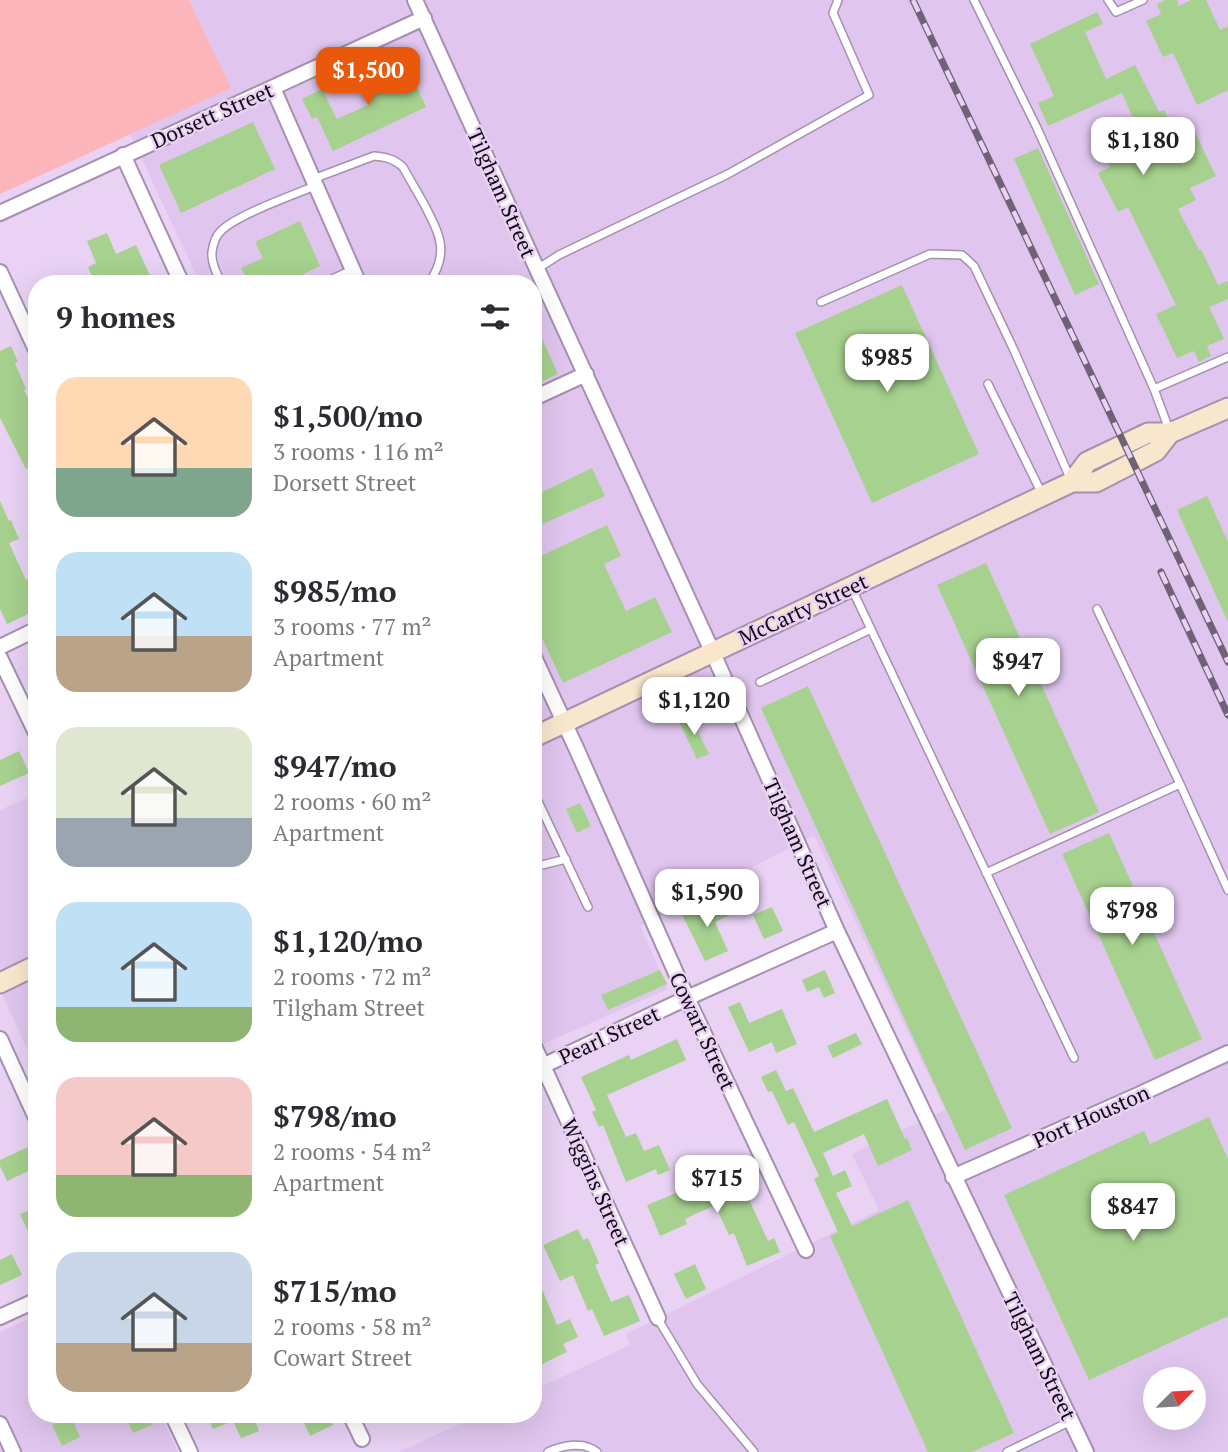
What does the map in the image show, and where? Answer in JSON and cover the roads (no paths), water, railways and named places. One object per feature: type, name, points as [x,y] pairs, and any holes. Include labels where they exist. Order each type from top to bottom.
[{"type":"main road","name":"McCarty Street","points":[[542,733],[1072,482],[1097,482],[1156,451],[1170,433],[1228,408]]},
{"type":"main road","points":[[0,983],[28,969]]},
{"type":"street","name":"Tilgham Street","points":[[415,0],[540,275]]},
{"type":"street","name":"Dorsett Street","points":[[0,213],[424,18]]},
{"type":"street","points":[[272,88],[355,275]]},
{"type":"street","points":[[123,155],[178,275]]},
{"type":"street","points":[[0,272],[28,333]]},
{"type":"street","name":"Tilgham Street","points":[[542,280],[837,931],[1086,1452]]},
{"type":"street","points":[[542,394],[586,374]]},
{"type":"street","points":[[0,646],[28,633]]},
{"type":"street","points":[[0,657],[28,716]]},
{"type":"street","name":"Cowart Street","points":[[542,675],[687,998],[806,1250]]},
{"type":"street","name":"Pearl Street","points":[[542,1066],[837,931]]},
{"type":"street","points":[[0,1039],[28,1100]]},
{"type":"street","name":"Port Houston","points":[[953,1177],[1228,1053]]},
{"type":"street","name":"Wiggins Street","points":[[542,1076],[658,1318]]},
{"type":"street","points":[[0,1317],[28,1304]]},
{"type":"street","points":[[176,1423],[190,1452]]},
{"type":"street","points":[[354,1423],[362,1439]]},
{"type":"street","points":[[0,1424],[13,1452]]},
{"type":"lane","points":[[537,269],[559,255],[727,174],[869,95],[833,13],[838,0]]},
{"type":"lane","points":[[974,0],[1037,128],[1154,389],[1170,433]]},
{"type":"lane","points":[[1108,0],[1116,12],[1143,0]]},
{"type":"lane","points":[[218,275],[211,255],[220,232],[232,223],[314,182],[374,156],[394,160],[403,167],[439,233],[441,249],[433,275]]},
{"type":"lane","points":[[821,303],[930,254],[962,254],[974,266],[1072,482]]},
{"type":"lane","points":[[340,275],[353,269]]},
{"type":"lane","points":[[1154,389],[1228,357]]},
{"type":"lane","points":[[988,384],[1043,496]]},
{"type":"lane","points":[[851,587],[1074,1058]]},
{"type":"lane","points":[[1097,609],[1181,784],[1228,890]]},
{"type":"lane","points":[[760,682],[871,629]]},
{"type":"lane","points":[[986,873],[1181,784]]},
{"type":"lane","points":[[542,810],[588,907]]},
{"type":"lane","points":[[542,865],[566,859]]},
{"type":"lane","points":[[658,1318],[697,1384],[754,1452]]},
{"type":"lane","points":[[1007,1452],[1072,1421]]},
{"type":"lane","points":[[548,1452],[576,1444],[593,1448],[597,1452]]},
{"type":"railway","points":[[913,0],[1228,662]]},
{"type":"railway","points":[[1161,572],[1228,715]]}]
